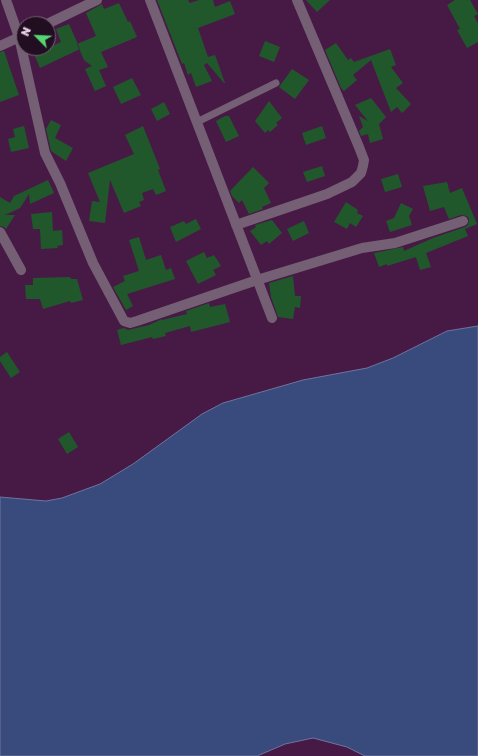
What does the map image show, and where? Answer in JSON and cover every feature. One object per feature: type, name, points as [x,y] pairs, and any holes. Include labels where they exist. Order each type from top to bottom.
[{"type":"street","points":[[6,0],[16,22]]},
{"type":"street","points":[[56,19],[97,0]]},
{"type":"street","points":[[150,0],[272,318]]},
{"type":"street","points":[[236,226],[327,194],[352,182],[361,173],[363,166],[364,160],[359,147],[297,0]]},
{"type":"street","points":[[0,46],[16,39]]},
{"type":"street","points":[[26,56],[45,153],[60,183],[93,263],[124,320],[130,323],[257,280],[362,248],[394,244],[463,222]]},
{"type":"street","points":[[0,232],[21,270]]},
{"type":"lane","points":[[197,122],[276,83]]},
{"type":"water","points":[[478,326],[478,756],[365,756],[347,747],[313,738],[285,744],[257,756],[0,756],[0,497],[46,501],[62,498],[100,484],[133,464],[202,414],[223,403],[303,380],[367,368],[393,358],[447,331]]},
{"type":"building","points":[[157,0],[188,0],[190,3],[199,0],[213,0],[215,7],[230,1],[235,14],[198,28],[208,57],[215,55],[225,83],[207,63],[204,65],[212,81],[196,87],[191,73],[188,75],[184,63],[182,64]]},
{"type":"building","points":[[306,0],[330,0],[317,12]]},
{"type":"building","points":[[455,0],[470,0],[478,14],[474,16],[478,23],[478,42],[467,48],[457,30],[460,29],[447,5]]},
{"type":"building","points":[[119,3],[128,22],[130,21],[137,37],[101,52],[108,67],[99,70],[106,86],[95,91],[85,69],[92,66],[84,60],[77,44],[96,36],[86,13],[102,4],[104,9]]},
{"type":"building","points":[[69,24],[80,49],[40,68],[35,56],[56,56],[56,44],[61,42],[56,29]]},
{"type":"building","points":[[265,41],[280,47],[274,62],[259,56]]},
{"type":"building","points":[[336,43],[348,60],[351,58],[354,62],[390,49],[396,65],[391,67],[403,83],[396,88],[411,104],[402,113],[397,107],[391,112],[371,60],[353,75],[357,80],[344,91],[341,88],[325,50]]},
{"type":"building","points":[[4,51],[19,95],[0,102],[0,52]]},
{"type":"building","points":[[292,69],[309,80],[295,99],[279,87]]},
{"type":"building","points":[[132,78],[141,95],[121,104],[113,87]]},
{"type":"building","points":[[371,98],[386,117],[379,124],[383,139],[370,143],[368,134],[361,136],[359,131],[363,127],[359,116],[368,121],[355,105]]},
{"type":"building","points":[[269,101],[282,118],[276,123],[278,125],[270,132],[268,130],[265,133],[255,121]]},
{"type":"building","points":[[164,102],[170,114],[157,121],[151,109]]},
{"type":"building","points":[[225,116],[229,116],[239,136],[226,142],[216,121]]},
{"type":"building","points":[[51,120],[61,125],[55,138],[73,148],[66,161],[51,151],[46,129]]},
{"type":"building","points":[[24,126],[29,148],[11,152],[8,139],[15,137],[13,129]]},
{"type":"building","points":[[143,126],[160,169],[158,170],[166,191],[156,195],[153,189],[142,193],[144,200],[139,202],[141,206],[124,213],[110,180],[105,223],[89,221],[92,201],[100,202],[88,173],[134,154],[125,135]]},
{"type":"building","points":[[322,126],[326,138],[306,145],[302,133]]},
{"type":"building","points":[[322,166],[325,176],[307,182],[303,172]]},
{"type":"building","points":[[253,167],[269,183],[264,188],[271,203],[262,207],[263,209],[249,214],[242,200],[239,203],[232,196],[230,191]]},
{"type":"building","points":[[398,174],[402,187],[385,192],[381,179]]},
{"type":"building","points":[[48,180],[54,193],[30,204],[29,194],[20,208],[5,215],[15,215],[6,229],[0,226],[0,197],[10,203],[14,196]]},
{"type":"building","points":[[447,182],[450,193],[462,188],[477,224],[465,229],[468,236],[426,253],[431,267],[420,270],[416,257],[379,267],[374,253],[403,247],[404,251],[468,225],[469,219],[467,216],[461,215],[449,219],[444,207],[430,211],[423,186]]},
{"type":"building","points":[[346,202],[358,210],[357,213],[363,216],[356,227],[350,223],[347,229],[334,222]]},
{"type":"building","points":[[401,203],[413,209],[409,216],[412,225],[390,232],[386,221],[394,218]]},
{"type":"building","points":[[52,212],[53,231],[62,230],[63,245],[57,246],[58,248],[41,249],[40,229],[33,229],[31,214]]},
{"type":"building","points":[[196,219],[201,229],[176,242],[170,227],[184,221],[186,224]]},
{"type":"building","points":[[272,220],[282,233],[269,244],[267,241],[261,245],[250,231],[256,227],[255,225]]},
{"type":"building","points":[[304,221],[309,233],[293,241],[287,229]]},
{"type":"building","points":[[139,237],[146,260],[161,255],[166,270],[171,268],[175,279],[127,294],[133,306],[126,310],[113,287],[125,281],[123,276],[139,271],[129,240]]},
{"type":"building","points":[[204,252],[207,258],[214,255],[221,266],[213,270],[216,275],[198,284],[186,261]]},
{"type":"building","points":[[293,276],[295,296],[301,296],[300,308],[295,307],[293,319],[278,317],[271,297],[269,283]]},
{"type":"building","points":[[70,277],[71,279],[77,279],[83,300],[71,303],[70,301],[43,309],[40,299],[26,299],[25,285],[33,285],[33,278]]},
{"type":"building","points":[[209,303],[210,307],[225,304],[230,322],[191,332],[190,326],[165,333],[166,336],[153,339],[152,337],[121,345],[117,330],[124,328],[128,330],[149,325],[162,319],[187,314],[186,311]]},
{"type":"building","points":[[7,352],[20,372],[11,378],[0,361],[0,357]]},
{"type":"building","points":[[69,432],[78,447],[67,454],[58,439]]}]
